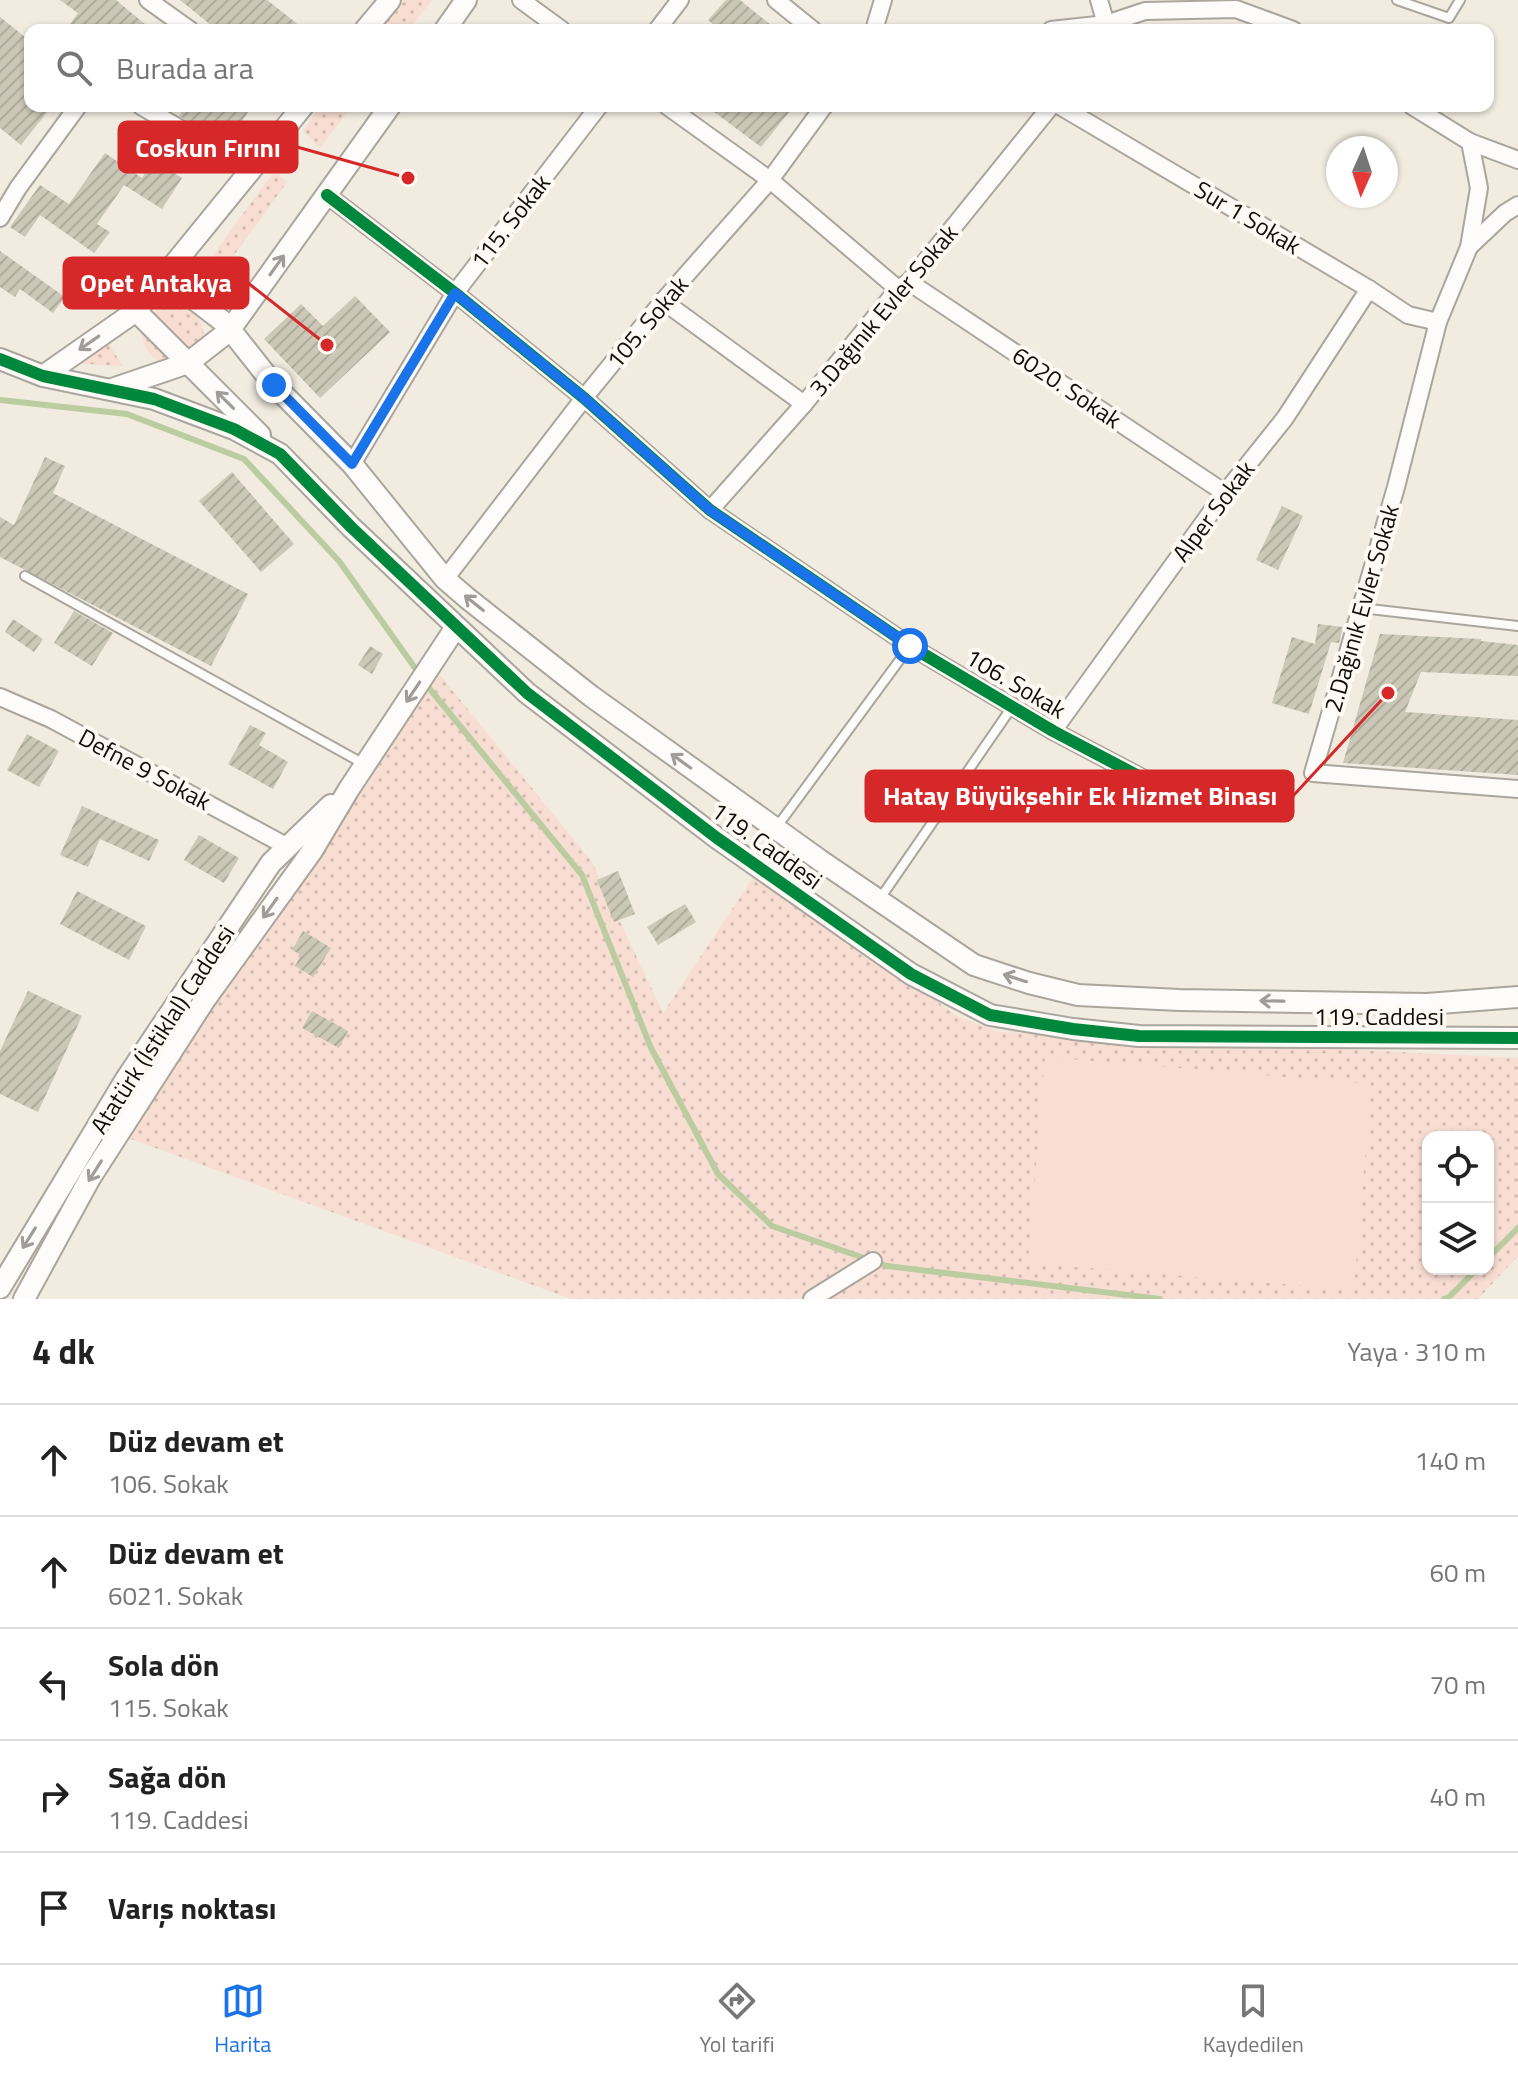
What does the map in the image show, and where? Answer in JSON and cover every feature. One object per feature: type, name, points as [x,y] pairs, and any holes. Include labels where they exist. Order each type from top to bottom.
[{"type":"street","points":[[148,0],[182,24]]},
{"type":"street","points":[[370,24],[390,0]]},
{"type":"street","points":[[449,24],[466,0]]},
{"type":"street","points":[[521,0],[554,24]]},
{"type":"street","points":[[662,24],[680,0]]},
{"type":"street","points":[[776,0],[806,24]]},
{"type":"street","points":[[876,24],[883,0]]},
{"type":"street","points":[[1099,0],[1103,24]]},
{"type":"street","points":[[1112,24],[1145,11],[1238,5],[1280,24]]},
{"type":"street","points":[[0,218],[74,112]]},
{"type":"street","points":[[151,112],[251,170]]},
{"type":"street","points":[[43,376],[136,311],[295,112]]},
{"type":"street","points":[[109,390],[188,363],[229,331],[386,112]]},
{"type":"street","name":"115. Sokak","points":[[352,464],[455,293],[594,112]]},
{"type":"street","name":"6020. Sokak","points":[[675,112],[770,180],[903,285],[1225,493]]},
{"type":"street","name":"105. Sokak","points":[[445,579],[584,398],[663,301],[770,180],[820,112]]},
{"type":"street","name":"3.Dağınık Evler Sokak","points":[[710,510],[804,404],[1046,112]]},
{"type":"street","name":"Sur 1 Sokak","points":[[1070,112],[1408,315],[1438,322]]},
{"type":"street","points":[[1422,112],[1470,142],[1518,160]]},
{"type":"street","name":"2.Dağınık Evler Sokak","points":[[1470,142],[1479,188],[1469,247],[1438,322],[1313,773],[1518,789]]},
{"type":"street","name":"106. Sokak","points":[[327,195],[455,293],[584,398],[710,510],[910,646],[1053,731],[1167,791]]},
{"type":"street","name":"2.Dağınık Evler Sokak","points":[[1469,247],[1518,205]]},
{"type":"street","name":"119. Caddesi","points":[[164,276],[225,323],[274,385],[352,464],[445,579],[591,696],[974,965],[1078,995],[1427,1004],[1518,997]]},
{"type":"street","name":"Alper Sokak","points":[[1053,731],[1225,493],[1285,418],[1369,289]]},
{"type":"street","points":[[663,301],[804,404]]},
{"type":"street","name":"119. Caddesi","points":[[136,311],[351,527],[527,693],[717,838],[911,974],[990,1015],[1073,1029],[1163,1037],[1518,1038]]},
{"type":"street","name":"119. Caddesi","points":[[0,359],[43,376],[154,399],[234,429],[280,454]]},
{"type":"street","name":"Atatürk (İstiklal) Caddesi","points":[[24,1299],[98,1165],[204,1001],[312,851],[349,789],[456,627]]},
{"type":"street","name":"Defne 9 Sokak","points":[[0,697],[51,719],[288,847]]},
{"type":"street","name":"Atatürk (İstiklal) Caddesi","points":[[0,1288],[126,1079],[271,863],[349,789]]},
{"type":"street","points":[[812,1299],[873,1261]]},
{"type":"lane","points":[[1397,0],[1449,18],[1460,0]]},
{"type":"lane","points":[[25,576],[365,765]]},
{"type":"lane","points":[[1361,608],[1518,626]]},
{"type":"lane","points":[[775,828],[910,646]]},
{"type":"lane","points":[[879,901],[1012,707]]},
{"type":"shaded area","points":[[401,0],[432,0],[414,24],[383,24]]},
{"type":"shaded area","points":[[317,112],[347,112],[320,148],[303,131]]},
{"type":"shaded area","points":[[275,170],[287,182],[214,283],[202,270]]},
{"type":"shaded area","points":[[177,304],[198,317],[204,341],[164,364],[146,348],[143,329],[154,312]]},
{"type":"shaded area","points":[[109,334],[111,348],[123,366],[71,363],[55,354]]},
{"type":"shaded area","points":[[435,669],[592,862],[663,1013],[756,873],[959,1017],[999,1032],[1518,1058],[1518,1256],[1478,1299],[571,1299],[117,1134]]},
{"type":"shaded area","points":[[1045,1057],[1371,1084],[1354,1290],[1028,1263]]},
{"type":"building","points":[[60,0],[116,0],[145,24],[70,24],[78,13]]},
{"type":"building","points":[[180,0],[267,0],[297,24],[210,24]]},
{"type":"building","points":[[726,0],[740,0],[770,24],[713,24],[708,20]]},
{"type":"building","points":[[0,17],[24,36],[24,112],[47,112],[21,145],[0,128]]},
{"type":"building","points":[[182,112],[248,112],[227,144],[179,116]]},
{"type":"building","points":[[714,112],[789,112],[761,147]]},
{"type":"building","points":[[105,153],[142,178],[154,160],[182,178],[162,209],[124,185],[97,224],[110,232],[94,253],[40,215],[25,237],[10,227],[40,185],[69,204]]},
{"type":"building","points":[[0,251],[65,297],[53,313],[20,289],[15,297],[0,287]]},
{"type":"building","points":[[355,296],[390,332],[320,398],[264,339],[301,304],[323,326]]},
{"type":"building","points":[[45,457],[65,466],[53,493],[248,594],[211,666],[0,557],[0,517],[14,525]]},
{"type":"building","points":[[232,472],[294,544],[261,572],[199,501]]},
{"type":"building","points":[[1282,506],[1303,516],[1278,570],[1256,560]]},
{"type":"building","points":[[74,611],[113,633],[92,666],[54,643]]},
{"type":"building","points":[[13,619],[43,639],[34,652],[5,632]]},
{"type":"building","points":[[1318,624],[1343,627],[1339,643],[1331,642],[1309,714],[1272,703],[1292,637],[1315,644]]},
{"type":"building","points":[[1380,634],[1481,639],[1518,645],[1518,676],[1421,672],[1405,712],[1518,720],[1518,775],[1343,763]]},
{"type":"building","points":[[370,646],[383,654],[372,674],[358,665]]},
{"type":"building","points":[[250,725],[266,733],[259,745],[288,762],[273,789],[228,764]]},
{"type":"building","points":[[27,734],[59,751],[39,787],[7,770]]},
{"type":"building","points":[[82,806],[159,840],[149,861],[100,839],[88,867],[60,855]]},
{"type":"building","points":[[199,835],[239,858],[224,883],[184,860]]},
{"type":"building","points":[[618,871],[635,914],[614,922],[597,880]]},
{"type":"building","points":[[77,891],[146,926],[129,960],[60,924]]},
{"type":"building","points":[[685,904],[696,922],[658,945],[647,927]]},
{"type":"building","points":[[303,931],[331,948],[313,977],[295,966],[301,955],[292,950]]},
{"type":"building","points":[[28,991],[82,1016],[38,1112],[0,1094],[0,1051]]},
{"type":"building","points":[[312,1011],[348,1031],[339,1048],[302,1028]]},
{"type":"waterway","points":[[0,400],[127,414],[244,459],[339,561],[415,668]]},
{"type":"waterway","points":[[429,688],[582,875],[651,1048],[718,1174],[772,1226],[887,1266],[1160,1299]]},
{"type":"waterway","points":[[1494,1252],[1518,1228]]},
{"type":"waterway","points":[[1444,1299],[1471,1275]]},
{"type":"cycle path","points":[[327,195],[455,293],[584,398],[710,510],[910,646],[1053,731],[1167,791]]},
{"type":"cycle path","points":[[0,359],[43,376],[154,399],[234,429],[280,454],[351,527],[527,693],[717,838],[911,974],[990,1015],[1139,1036],[1518,1038]]},
{"type":"place","name":"Coskun Fırını","points":[[408,178]]},
{"type":"place","name":"Opet Antakya","points":[[327,345]]},
{"type":"place","name":"Hatay Büyükşehir Ek Hizmet Binası","points":[[1388,693]]},
{"type":"route","points":[[274,385],[352,464],[455,293],[584,398],[710,510],[910,646]]}]
